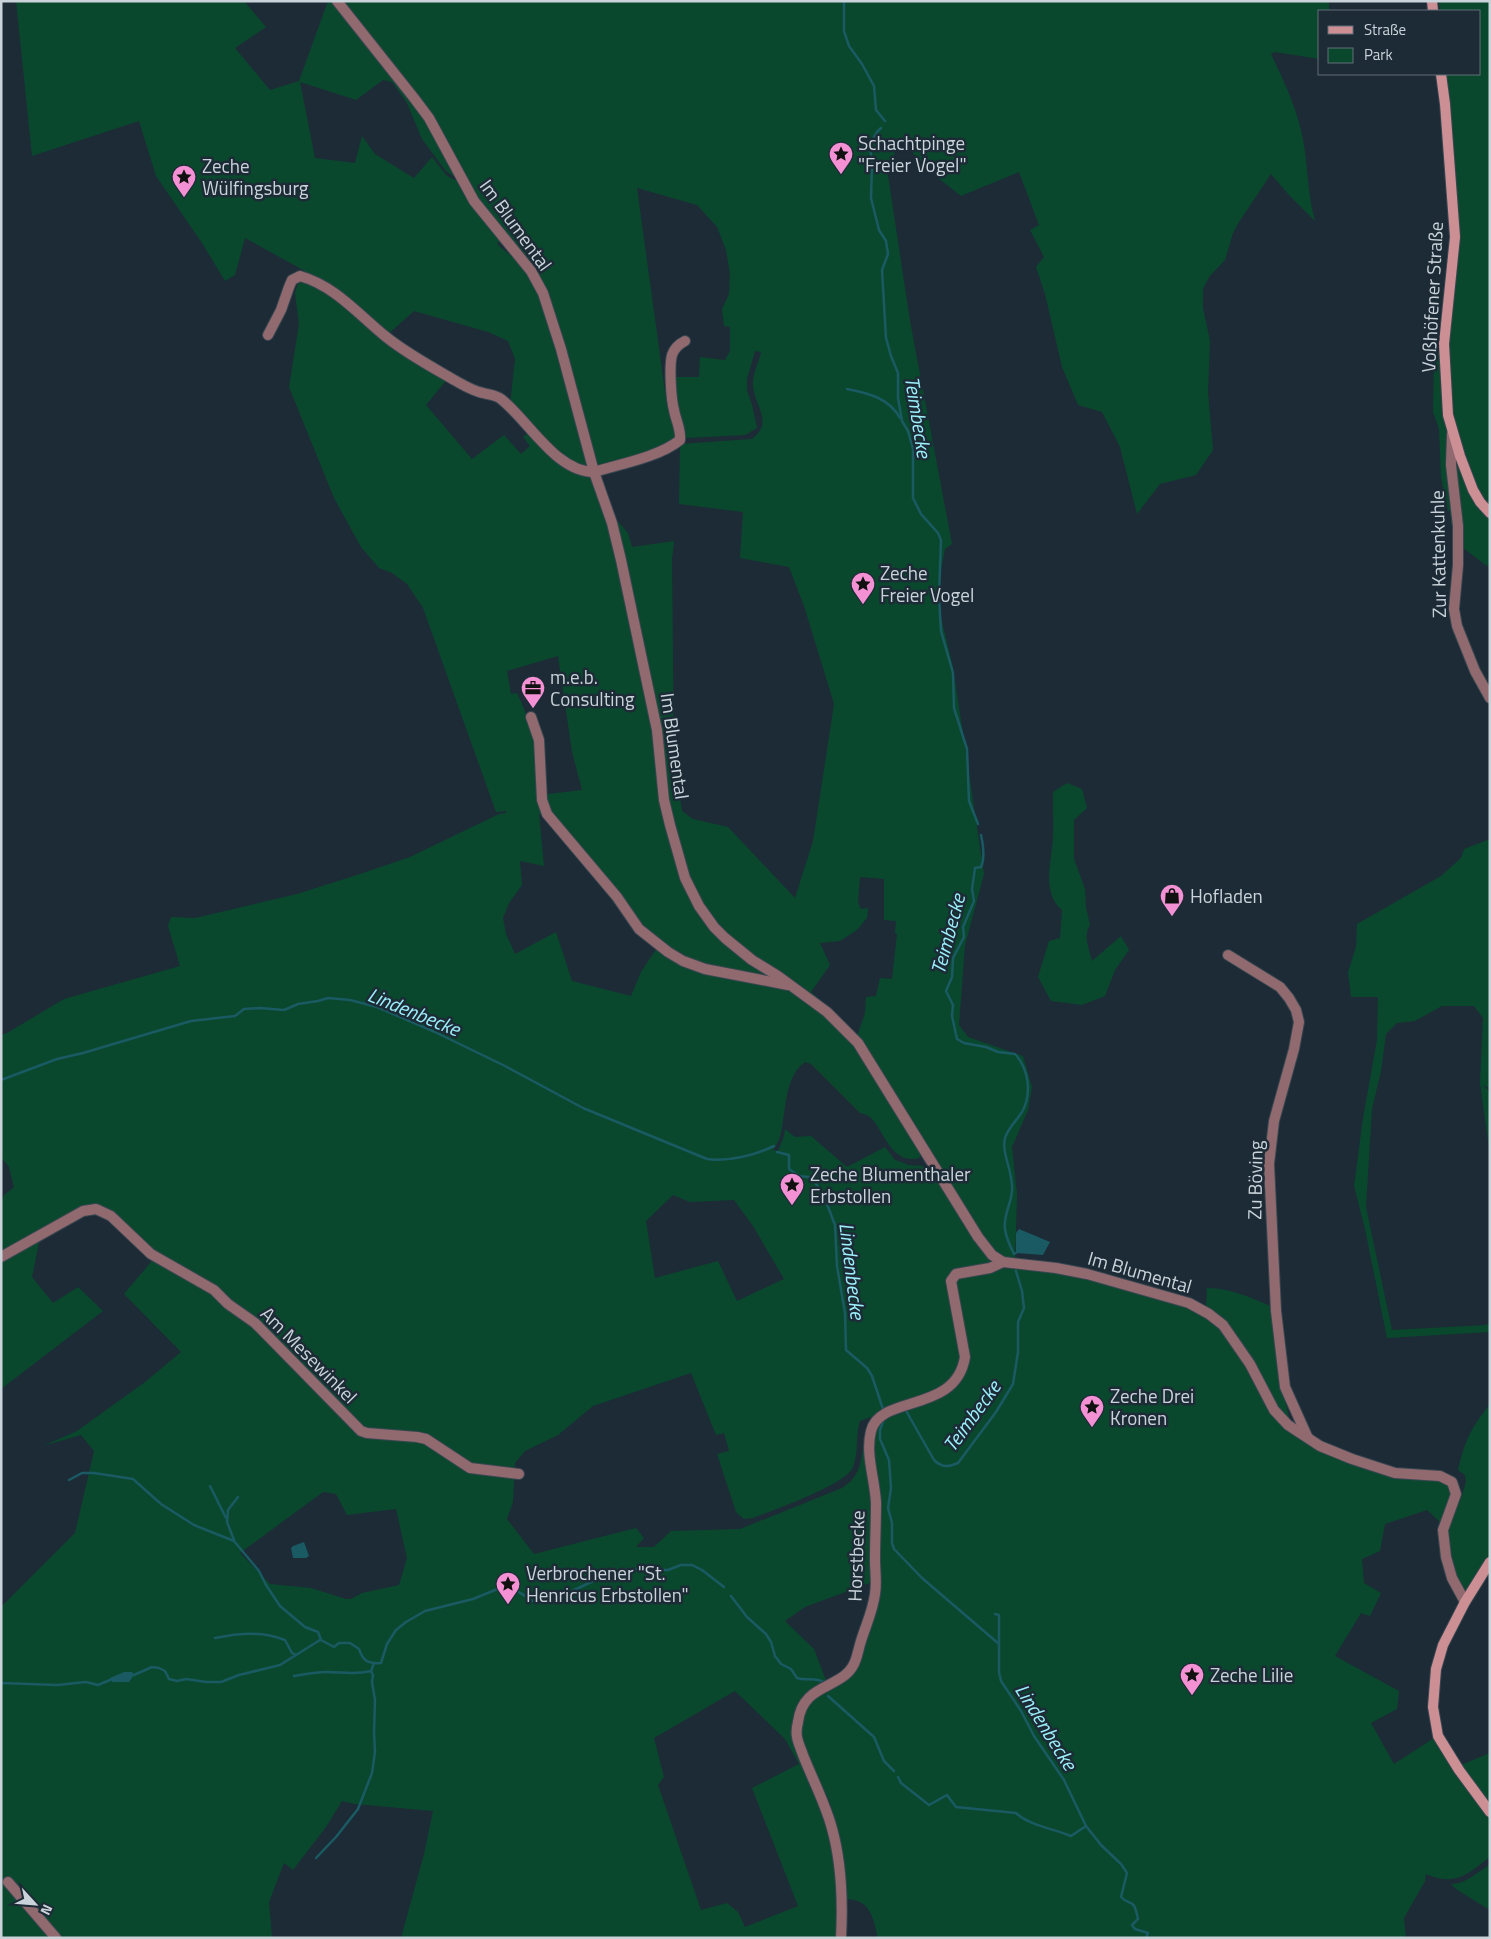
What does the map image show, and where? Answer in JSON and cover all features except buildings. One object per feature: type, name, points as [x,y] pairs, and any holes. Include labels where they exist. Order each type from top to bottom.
[{"type":"street","name":"Im Blumental","points":[[337,1],[414,98],[428,118],[474,201],[531,271],[543,293],[561,349],[594,472],[612,523],[632,606],[657,730],[664,800],[685,878],[699,906],[714,927],[752,960],[827,1012],[858,1042],[978,1237],[992,1255],[1003,1262],[1088,1274],[1189,1303],[1209,1314],[1223,1325],[1250,1364],[1274,1410],[1288,1425],[1320,1446],[1373,1467],[1403,1474],[1440,1476],[1452,1482],[1456,1494],[1443,1530],[1446,1557],[1452,1578],[1465,1602]]},
{"type":"street","name":"Voßhöfener Straße","points":[[1441,75],[1455,237],[1444,344],[1446,399],[1452,434],[1473,490],[1480,502],[1490,513]]},
{"type":"street","points":[[268,335],[281,310],[292,280],[300,276],[316,280],[344,300],[386,337],[414,356],[470,389],[501,399],[563,460],[579,470],[594,472],[648,456],[673,446],[680,440],[681,433],[673,403],[672,356],[675,349],[684,341]]},
{"type":"street","name":"Zur Kattenkuhle","points":[[1452,434],[1451,465],[1458,526],[1458,564],[1454,609],[1457,626],[1474,671],[1490,698]]},
{"type":"street","name":"Im Blumental","points":[[531,717],[539,740],[542,800],[547,814],[617,897],[639,929],[668,952],[683,961],[705,968],[789,985]]},
{"type":"street","name":"Zu Böving","points":[[1228,955],[1280,987],[1296,1010],[1299,1022],[1294,1049],[1274,1121],[1268,1164],[1276,1312],[1285,1387],[1307,1437]]},
{"type":"street","name":"Am Mesewinkel","points":[[1,1256],[83,1211],[96,1209],[111,1216],[151,1254],[214,1290],[228,1304],[255,1323],[361,1431],[426,1439],[470,1468],[519,1474]]},
{"type":"street","name":"Horstbecke","points":[[841,1938],[843,1897],[841,1870],[831,1825],[797,1736],[800,1708],[808,1698],[822,1688],[848,1674],[856,1661],[876,1592],[875,1491],[869,1450],[870,1436],[874,1423],[880,1417],[890,1412],[944,1392],[956,1380],[963,1367],[965,1356],[951,1281],[956,1274],[990,1268],[1003,1262]]},
{"type":"street","points":[[1490,1562],[1465,1602],[1443,1645],[1436,1668],[1433,1708],[1438,1736],[1459,1770],[1490,1812]]},
{"type":"street","points":[[8,1882],[56,1938]]},
{"type":"green space","points":[[16,1],[244,1],[266,27],[235,48],[270,90],[299,81],[328,1],[334,1],[419,109],[459,180],[446,171],[422,139],[407,103],[392,82],[383,80],[356,100],[300,82],[315,158],[355,163],[362,136],[375,154],[414,178],[432,157],[447,176],[460,182],[514,254],[497,241],[498,245],[522,265],[539,290],[590,466],[573,465],[510,405],[515,359],[508,341],[488,332],[414,311],[386,336],[346,299],[303,270],[245,238],[235,275],[225,281],[202,243],[156,176],[139,121],[32,156]]},
{"type":"green space","points":[[340,1],[1329,1],[1329,10],[1318,10],[1318,59],[1274,52],[1271,54],[1299,121],[1304,145],[1309,193],[1315,221],[1271,174],[1239,222],[1233,233],[1225,260],[1209,277],[1203,289],[1203,308],[1210,341],[1208,392],[1213,450],[1196,475],[1160,484],[1137,514],[1120,447],[1102,412],[1078,405],[1062,367],[1045,294],[1036,267],[1044,257],[1030,230],[1039,225],[1019,172],[961,196],[937,177],[899,140],[888,175],[910,321],[952,544],[945,549],[936,597],[953,667],[984,874],[965,945],[959,1025],[968,1037],[1023,1056],[1032,1087],[1028,1110],[1012,1147],[1017,1194],[1015,1262],[997,1254],[983,1240],[857,1036],[865,1013],[866,997],[876,996],[880,978],[892,979],[897,934],[895,933],[896,921],[884,920],[884,879],[860,877],[858,903],[861,909],[868,908],[867,918],[857,930],[840,941],[820,943],[830,965],[811,992],[829,1008],[795,988],[798,997],[826,1015],[859,1049],[922,1152],[921,1155],[914,1159],[899,1155],[888,1144],[871,1118],[860,1113],[811,1064],[805,1062],[792,1078],[786,1098],[779,1140],[773,1150],[778,1151],[785,1129],[795,1137],[811,1136],[847,1167],[885,1147],[895,1160],[908,1165],[925,1166],[933,1170],[965,1223],[991,1259],[990,1264],[986,1267],[954,1272],[949,1279],[949,1287],[963,1351],[963,1361],[959,1372],[943,1390],[945,1393],[961,1376],[966,1360],[965,1342],[953,1286],[957,1277],[978,1271],[1002,1269],[1052,1272],[1101,1281],[1161,1297],[1183,1304],[1203,1314],[1206,1307],[1207,1288],[1216,1288],[1241,1294],[1273,1307],[1282,1388],[1293,1433],[1330,1454],[1370,1470],[1397,1476],[1436,1478],[1448,1485],[1452,1493],[1441,1523],[1427,1510],[1385,1524],[1380,1551],[1362,1559],[1364,1583],[1381,1593],[1370,1616],[1361,1613],[1335,1656],[1399,1691],[1397,1709],[1371,1723],[1394,1764],[1434,1738],[1453,1769],[1490,1817],[1490,1857],[1461,1877],[1445,1879],[1426,1874],[1425,1881],[1404,1918],[1406,1938],[878,1938],[870,1911],[861,1903],[847,1899],[842,1852],[835,1817],[804,1747],[800,1723],[802,1711],[810,1699],[845,1680],[855,1669],[879,1592],[879,1583],[875,1581],[805,1607],[785,1621],[814,1649],[827,1683],[808,1697],[798,1708],[795,1738],[829,1826],[839,1870],[841,1898],[840,1938],[401,1938],[424,1854],[433,1811],[355,1804],[342,1801],[326,1827],[293,1870],[284,1863],[269,1902],[272,1938],[1,1938],[1,1607],[75,1533],[94,1451],[81,1435],[43,1446],[77,1431],[145,1382],[181,1352],[124,1294],[157,1255],[112,1215],[91,1208],[80,1210],[36,1237],[39,1243],[32,1277],[53,1303],[78,1287],[103,1311],[1,1389],[1,1204],[4,1195],[14,1187],[9,1167],[1,1157],[1,1035],[64,999],[180,966],[168,926],[171,917],[195,918],[297,894],[410,857],[499,814],[506,813],[506,811],[496,812],[423,608],[407,584],[392,573],[379,568],[361,547],[334,498],[289,387],[299,324],[295,293],[300,278],[320,286],[344,301],[386,339],[449,377],[426,405],[472,459],[504,435],[521,454],[530,446],[523,437],[531,430],[562,462],[582,475],[593,478],[608,521],[614,517],[628,533],[632,547],[674,541],[672,559],[674,760],[682,811],[693,819],[728,827],[795,898],[813,841],[834,704],[804,606],[789,567],[740,558],[743,512],[679,504],[680,444],[752,439],[758,433],[763,420],[753,386],[761,352],[755,351],[747,379],[747,390],[757,428],[745,435],[685,438],[673,390],[674,377],[699,377],[700,357],[725,360],[730,351],[730,327],[724,326],[722,309],[729,294],[730,274],[726,250],[717,227],[697,205],[637,188],[667,406],[675,424],[677,435],[667,446],[645,455],[598,466],[581,414],[555,321],[539,278],[477,203],[430,117],[412,91]],"holes":[[[558,656],[572,752],[582,790],[540,795],[537,755],[528,718],[517,693],[511,694],[507,671]],[[539,813],[598,876],[629,917],[638,933],[657,948],[641,972],[631,996],[572,981],[556,932],[515,954],[506,934],[503,918],[509,903],[522,885],[520,861],[544,866]],[[673,1195],[690,1202],[734,1200],[753,1226],[784,1279],[737,1301],[718,1261],[655,1278],[646,1221]],[[691,1373],[716,1435],[724,1433],[729,1451],[717,1454],[736,1512],[744,1519],[753,1518],[792,1503],[824,1489],[848,1474],[853,1467],[856,1456],[860,1421],[935,1394],[935,1398],[890,1414],[881,1419],[872,1431],[870,1426],[868,1426],[860,1465],[851,1480],[842,1488],[740,1529],[671,1531],[654,1547],[636,1547],[644,1538],[636,1528],[534,1554],[507,1519],[513,1502],[515,1463],[525,1451],[558,1435],[593,1406]],[[323,1492],[336,1494],[347,1515],[396,1509],[407,1558],[399,1585],[362,1593],[351,1599],[346,1599],[311,1588],[270,1584],[240,1553]],[[735,1691],[785,1739],[799,1764],[752,1788],[798,1906],[745,1927],[738,1912],[727,1903],[701,1910],[658,1785],[664,1777],[654,1738]]]},
{"type":"green space","points":[[1439,1],[1490,1],[1490,507],[1477,490],[1451,418],[1449,342],[1458,242],[1457,188],[1445,75],[1481,75],[1481,10],[1440,10]]},
{"type":"green space","points":[[1435,340],[1438,347],[1441,392],[1448,431],[1446,462],[1450,481],[1454,540],[1450,511],[1448,511],[1441,477],[1439,429],[1433,412],[1434,359],[1431,344]]},
{"type":"green space","points":[[1454,454],[1480,509],[1490,519],[1490,567],[1462,547]]},
{"type":"green space","points":[[1067,783],[1082,789],[1087,808],[1074,820],[1074,859],[1085,889],[1090,925],[1087,938],[1092,961],[1121,936],[1129,950],[1115,970],[1105,996],[1082,1005],[1051,1001],[1038,977],[1049,941],[1060,938],[1062,910],[1052,894],[1049,876],[1053,830],[1053,792]]},
{"type":"green space","points":[[1490,839],[1490,1088],[1482,1085],[1490,1091],[1490,1155],[1480,1083],[1483,1018],[1474,1006],[1442,1006],[1415,1021],[1397,1023],[1386,1034],[1381,1071],[1372,1109],[1366,1207],[1392,1330],[1486,1325],[1490,1322],[1490,1332],[1387,1338],[1365,1229],[1354,1186],[1363,1118],[1377,1040],[1378,997],[1351,997],[1348,972],[1356,947],[1357,924],[1441,876],[1461,858],[1464,849]]},
{"type":"green space","points":[[1490,1404],[1490,1556],[1465,1595],[1454,1577],[1447,1525],[1460,1501],[1466,1482],[1465,1475],[1458,1470],[1463,1450],[1473,1428]]},
{"type":"green space","points":[[1490,1753],[1490,1802],[1461,1765]]},
{"type":"green space","points":[[1490,1864],[1490,1909],[1488,1909],[1451,1884],[1467,1880]]},
{"type":"water","points":[[1019,1229],[1050,1242],[1043,1255],[1016,1253],[1016,1233]]},
{"type":"water","points":[[304,1542],[309,1556],[306,1558],[293,1558],[291,1548]]},
{"type":"water","points":[[124,1672],[132,1672],[134,1675],[129,1682],[113,1682],[110,1680],[110,1678]]},
{"type":"waterway","name":"Teimbecke","points":[[844,1],[844,31],[849,46],[874,86],[876,110],[885,121]]},
{"type":"waterway","name":"Teimbecke","points":[[881,128],[870,144],[872,164],[871,198],[879,230],[886,241],[888,254],[882,270],[886,338],[898,373],[898,398],[902,421],[908,431],[913,449],[913,498],[921,514],[938,533],[941,540],[939,597],[941,631],[953,673],[954,708],[967,749],[969,801],[978,824]]},
{"type":"waterway","points":[[847,389],[863,392],[884,401],[900,418]]},
{"type":"waterway","name":"Teimbecke","points":[[981,835],[983,859],[981,867],[975,868],[972,889],[974,901],[963,927],[964,937],[953,958],[952,977],[946,991],[953,1005],[952,1016],[957,1039],[964,1043],[986,1047],[998,1052],[1015,1054],[1026,1074],[1028,1090],[1025,1105],[1008,1131],[1004,1144],[1012,1184],[1005,1219],[1005,1229],[1011,1248],[1014,1254],[1016,1253]]},
{"type":"waterway","name":"Lindenbecke","points":[[1,1080],[57,1059],[191,1021],[235,1016],[244,1009],[284,1010],[298,1004],[328,998],[350,1000],[377,1007],[435,1032],[505,1066],[583,1108],[707,1159],[724,1160],[742,1157],[774,1146]]},
{"type":"waterway","name":"Lindenbecke","points":[[777,1152],[789,1155],[789,1169],[799,1176],[809,1177],[815,1182],[825,1199],[835,1225],[837,1266],[845,1313],[846,1350],[867,1368],[872,1376],[884,1412]]},
{"type":"waterway","name":"Teimbecke","points":[[905,1409],[934,1460],[946,1466],[958,1463],[996,1412],[1013,1384],[1018,1352],[1018,1322],[1024,1308],[1022,1291],[1016,1271]]},
{"type":"waterway","name":"Lindenbecke","points":[[884,1419],[880,1430],[880,1439],[889,1460],[891,1488],[888,1508],[892,1523],[892,1543],[894,1549],[922,1578],[999,1644],[999,1672],[1001,1681],[1021,1711],[1034,1736],[1064,1780],[1086,1826],[1127,1873],[1121,1897],[1135,1907],[1138,1919],[1132,1925],[1135,1929],[1148,1933],[1146,1938]]},
{"type":"waterway","points":[[69,1480],[82,1473],[133,1479],[161,1504],[194,1525],[234,1541],[259,1571],[280,1606],[305,1627],[318,1632],[321,1640],[334,1647],[339,1643],[350,1643],[359,1649],[364,1659],[373,1663],[381,1663],[387,1644],[396,1630],[406,1622],[425,1611],[473,1599],[500,1588],[514,1589],[533,1601],[555,1602],[568,1593],[608,1574],[628,1569],[668,1570],[681,1565],[692,1565],[702,1570],[724,1587]]},
{"type":"waterway","points":[[210,1486],[226,1518]]},
{"type":"waterway","points":[[234,1540],[227,1522],[228,1510],[238,1497]]},
{"type":"waterway","points":[[731,1596],[747,1617],[766,1634],[771,1642],[775,1656],[781,1664],[791,1669],[797,1678],[824,1682]]},
{"type":"waterway","points":[[995,1614],[999,1615],[999,1643]]},
{"type":"waterway","points":[[215,1638],[242,1634],[267,1635],[285,1640],[292,1653],[296,1655]]},
{"type":"waterway","points":[[134,1675],[152,1667],[165,1671],[169,1679],[177,1681],[186,1679],[221,1682],[239,1675],[280,1665],[320,1640]]},
{"type":"waterway","points":[[294,1676],[323,1672],[365,1672],[371,1671],[374,1663]]},
{"type":"waterway","points":[[316,1858],[336,1837],[358,1809],[372,1773],[375,1752],[375,1700],[371,1671]]},
{"type":"waterway","points":[[1,1683],[57,1685],[86,1682],[98,1685],[110,1680]]},
{"type":"waterway","points":[[828,1696],[874,1737],[884,1761],[894,1771]]},
{"type":"waterway","points":[[898,1777],[901,1783],[929,1805],[947,1795],[956,1807],[1016,1813],[1034,1824],[1071,1836],[1086,1826]]},
{"type":"place","name":"Schachtpinge \"Freier Vogel\"","points":[[841,175]]},
{"type":"place","name":"Zeche Wülfingsburg","points":[[184,198]]},
{"type":"place","name":"Zeche Freier Vogel","points":[[863,605]]},
{"type":"place","name":"m.e.b. Consulting","points":[[533,709]]},
{"type":"place","name":"Hofladen","points":[[1172,917]]},
{"type":"place","name":"Zeche Blumenthaler Erbstollen","points":[[792,1206]]},
{"type":"place","name":"Zeche Drei Kronen","points":[[1092,1428]]},
{"type":"place","name":"Verbrochener \"St. Henricus Erbstollen\"","points":[[508,1605]]},
{"type":"place","name":"Zeche Lilie","points":[[1192,1696]]}]
